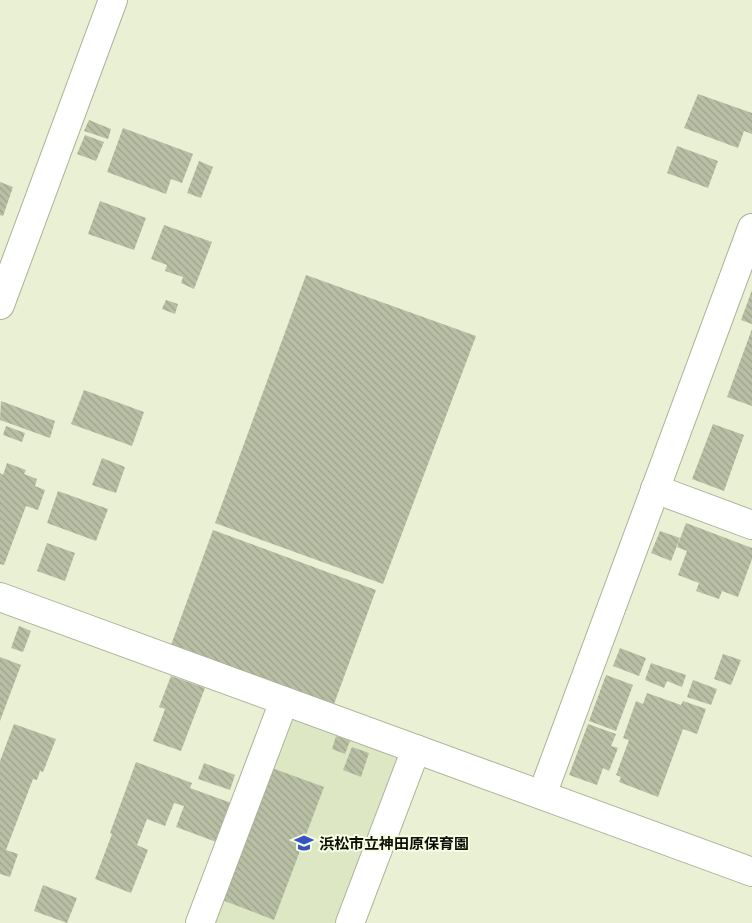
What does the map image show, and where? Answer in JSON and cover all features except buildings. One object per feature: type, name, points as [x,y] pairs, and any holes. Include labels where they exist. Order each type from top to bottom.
[{"type":"street","points":[[0,305],[113,0]]},
{"type":"street","points":[[542,795],[752,228]]},
{"type":"street","points":[[655,489],[752,524]]},
{"type":"street","points":[[0,597],[752,872]]},
{"type":"street","points":[[200,923],[284,701]]},
{"type":"street","points":[[350,923],[416,749]]},
{"type":"shaded area","name":"浜松市立神田原保育園","points":[[289,715],[394,754],[398,763],[337,923],[211,923]]},
{"type":"place","name":"浜松市立神田原保育園","points":[[304,843]]}]
